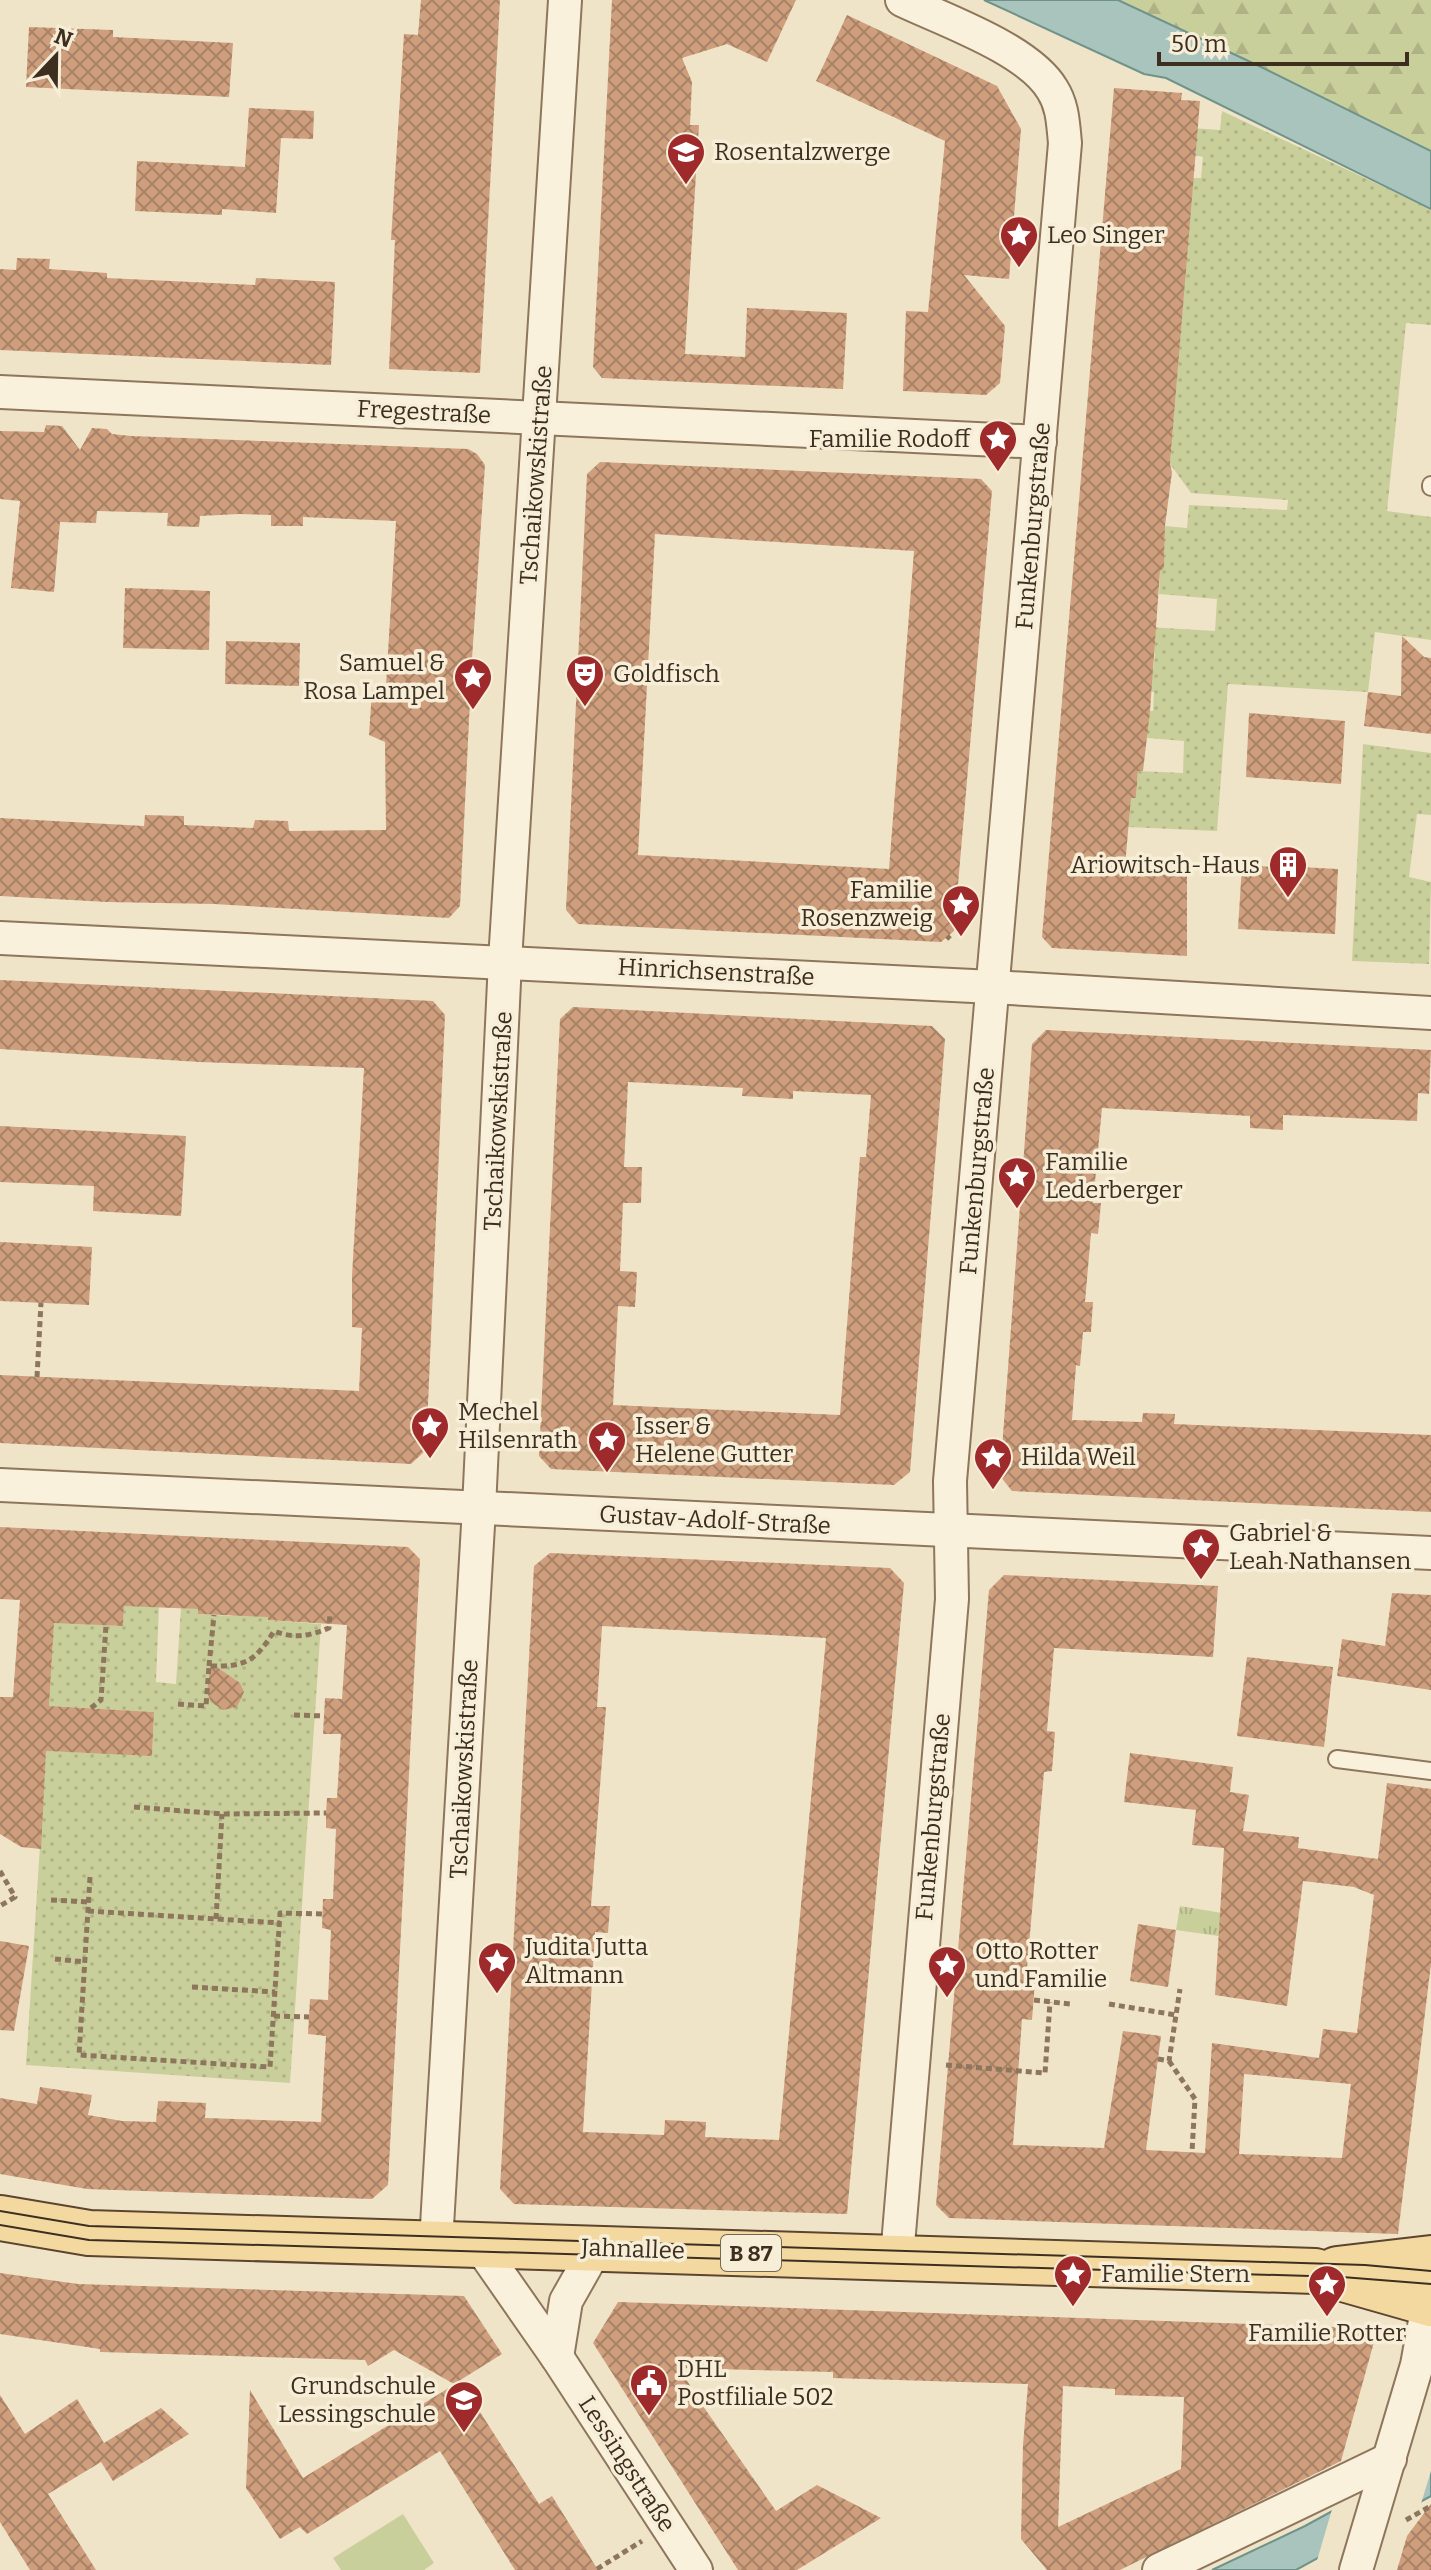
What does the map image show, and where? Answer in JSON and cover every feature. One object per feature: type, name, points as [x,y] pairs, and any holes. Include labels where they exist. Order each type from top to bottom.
[{"type":"main road","name":"Jahnallee","points":[[0,2218],[89,2233],[1315,2271],[1431,2258]]},
{"type":"main road","name":"Jahnallee","points":[[1315,2271],[1430,2299]]},
{"type":"street","name":"Tschaikowskistraße","points":[[436,2243],[479,1508],[505,961],[565,0]]},
{"type":"street","name":"Funkenburgstraße","points":[[897,2257],[952,1599],[950,1481],[1065,143],[1062,109],[1052,88],[1038,71],[1013,52],[902,0]]},
{"type":"street","name":"Fregestraße","points":[[0,392],[1040,442]]},
{"type":"street","name":"Hinrichsenstraße","points":[[0,938],[505,961],[1431,1013]]},
{"type":"street","name":"Gustav-Adolf-Straße","points":[[0,1485],[1431,1553]]},
{"type":"street","name":"Lessingstraße","points":[[479,2245],[557,2357],[696,2570]]},
{"type":"street","points":[[557,2357],[566,2301],[596,2248]]},
{"type":"street","points":[[1361,2557],[1417,2365],[1430,2299]]},
{"type":"street","points":[[1159,2570],[1387,2467]]},
{"type":"lane","points":[[1337,1759],[1431,1771]]},
{"type":"path","points":[[37,1377],[41,1303]]},
{"type":"path","points":[[209,1666],[244,1665],[261,1652],[274,1631],[288,1636],[312,1635],[329,1628],[330,1613]]},
{"type":"path","points":[[178,1704],[206,1706],[214,1615]]},
{"type":"path","points":[[91,1708],[101,1700],[106,1625]]},
{"type":"path","points":[[294,1715],[324,1716]]},
{"type":"path","points":[[134,1807],[222,1814],[326,1813]]},
{"type":"path","points":[[216,1919],[222,1814]]},
{"type":"path","points":[[0,1871],[15,1897],[0,1906]]},
{"type":"path","points":[[90,1877],[79,2055],[270,2067],[280,1913],[322,1914]]},
{"type":"path","points":[[51,1900],[88,1902]]},
{"type":"path","points":[[88,1911],[280,1923]]},
{"type":"path","points":[[55,1959],[85,1962]]},
{"type":"path","points":[[192,1987],[275,1992]]},
{"type":"path","points":[[1180,1989],[1169,2061],[1195,2099],[1192,2152]]},
{"type":"path","points":[[1034,2000],[1070,2004]]},
{"type":"path","points":[[913,2062],[1045,2073],[1050,2002]]},
{"type":"path","points":[[1109,2004],[1176,2015]]},
{"type":"path","points":[[274,2016],[309,2017]]},
{"type":"path","points":[[1158,2059],[1169,2061]]},
{"type":"path","points":[[1418,2513],[1431,2506]]},
{"type":"path","points":[[597,2569],[627,2550]]},
{"type":"green space","points":[[1118,0],[1431,0],[1431,151],[1257,65]]},
{"type":"green space","points":[[1222,111],[1431,209],[1431,325],[1406,323],[1387,511],[1431,517],[1431,640],[1375,632],[1368,692],[1228,684],[1217,831],[1128,827],[1130,798],[1136,798],[1138,771],[1183,773],[1184,741],[1136,737],[1138,710],[1153,711],[1154,692],[1144,691],[1146,671],[1153,671],[1155,653],[1147,651],[1149,627],[1215,631],[1217,599],[1159,594],[1160,571],[1164,568],[1165,526],[1187,528],[1189,505],[1287,510],[1288,500],[1191,493],[1170,464],[1193,178],[1201,178],[1203,157],[1190,154],[1192,128],[1220,130]]},
{"type":"green space","points":[[1363,744],[1431,753],[1431,815],[1417,814],[1409,877],[1431,882],[1429,964],[1352,961]]},
{"type":"green space","points":[[55,1602],[89,1624],[123,1626],[124,1605],[159,1607],[156,1682],[176,1684],[181,1608],[198,1609],[198,1614],[230,1616],[269,1605],[268,1620],[321,1624],[290,2083],[26,2065],[46,1751],[152,1755],[154,1712],[49,1706]]},
{"type":"green space","points":[[1180,1906],[1228,1914],[1225,1937],[1176,1930]]},
{"type":"green space","points":[[403,2514],[434,2563],[424,2570],[341,2570],[333,2558]]},
{"type":"water","points":[[984,0],[1118,0],[1431,151],[1431,209],[1166,78],[1144,74]]},
{"type":"water","points":[[1431,2457],[1431,2496],[1296,2570],[1212,2570],[1305,2526]]},
{"type":"pier","points":[[1431,2453],[1431,2471],[1420,2507],[1316,2564],[1333,2506]]},
{"type":"building","points":[[421,0],[500,0],[480,373],[389,369],[395,240],[391,240],[404,34],[418,35]]},
{"type":"building","points":[[612,0],[796,0],[767,62],[727,44],[682,58],[692,82],[690,125],[699,125],[685,354],[745,357],[747,308],[847,313],[843,389],[602,378],[593,367]]},
{"type":"building","points":[[847,15],[997,86],[1021,129],[1009,279],[964,275],[1005,326],[1000,383],[986,395],[903,391],[906,311],[928,312],[945,141],[816,81]]},
{"type":"building","points":[[29,27],[113,30],[113,37],[233,43],[229,97],[26,87]]},
{"type":"building","points":[[1114,88],[1182,93],[1181,100],[1200,101],[1170,464],[1172,472],[1165,526],[1164,568],[1160,571],[1150,711],[1143,771],[1138,771],[1136,798],[1131,798],[1125,866],[1187,870],[1187,956],[1052,948],[1042,937]]},
{"type":"building","points":[[249,108],[314,111],[313,139],[281,138],[276,213],[222,209],[222,215],[135,211],[137,161],[245,167]]},
{"type":"building","points":[[17,258],[50,259],[49,269],[107,273],[107,278],[255,285],[256,278],[335,282],[331,365],[0,350],[0,269],[16,270]]},
{"type":"building","points":[[46,425],[62,426],[80,450],[92,428],[131,436],[468,449],[477,454],[485,465],[460,906],[449,918],[214,904],[0,896],[0,818],[144,826],[145,815],[184,816],[184,825],[253,828],[255,820],[288,821],[289,831],[386,830],[385,742],[369,735],[372,691],[386,685],[396,521],[303,517],[303,526],[271,526],[271,515],[239,514],[200,516],[199,527],[167,526],[168,513],[97,511],[96,523],[60,522],[54,592],[11,588],[20,501],[0,499],[0,431],[44,432]]},
{"type":"building","points":[[600,462],[981,479],[992,491],[954,931],[941,942],[578,924],[566,910],[587,474]],"holes":[[[655,534],[914,551],[889,869],[638,855]]]},
{"type":"building","points":[[125,588],[210,591],[209,650],[123,648]]},
{"type":"building","points":[[1402,636],[1424,657],[1431,658],[1431,734],[1364,726],[1368,692],[1401,696]]},
{"type":"building","points":[[226,641],[300,643],[299,686],[225,684]]},
{"type":"building","points":[[1249,713],[1345,721],[1341,784],[1246,777]]},
{"type":"building","name":"Ariowitsch-Haus","points":[[1275,859],[1300,860],[1300,867],[1338,869],[1335,934],[1238,929],[1242,865],[1274,867]]},
{"type":"building","points":[[0,980],[433,1001],[445,1015],[426,1450],[411,1464],[0,1443],[0,1375],[359,1391],[362,1328],[352,1327],[352,1276],[364,1068],[199,1062],[0,1049]]},
{"type":"building","points":[[573,1007],[932,1026],[945,1039],[910,1472],[894,1485],[551,1469],[539,1456],[560,1019]],"holes":[[[628,1082],[743,1088],[742,1096],[793,1099],[793,1091],[871,1095],[866,1157],[860,1157],[840,1415],[613,1405],[618,1306],[635,1307],[637,1272],[620,1271],[623,1203],[641,1203],[642,1167],[624,1167]]]},
{"type":"building","points":[[1046,1030],[1431,1050],[1429,1094],[1418,1093],[1417,1121],[1283,1115],[1283,1130],[1250,1128],[1250,1116],[1102,1108],[1093,1203],[1101,1203],[1098,1234],[1091,1233],[1085,1302],[1093,1302],[1091,1332],[1083,1332],[1080,1366],[1076,1365],[1072,1420],[1142,1422],[1143,1413],[1175,1414],[1174,1424],[1431,1435],[1431,1512],[1012,1491],[1000,1476],[1032,1044]]},
{"type":"building","points":[[0,1126],[186,1136],[181,1216],[93,1211],[94,1186],[0,1182]]},
{"type":"building","points":[[0,1242],[92,1247],[89,1305],[0,1301]]},
{"type":"building","points":[[0,1527],[408,1547],[420,1559],[388,2185],[372,2199],[87,2189],[0,2174],[0,2098],[37,2104],[40,2087],[92,2095],[88,2115],[122,2121],[156,2122],[158,2101],[206,2103],[205,2118],[321,2122],[326,2036],[308,2034],[310,1999],[328,2000],[331,1930],[322,1928],[323,1899],[333,1899],[336,1829],[326,1828],[326,1813],[327,1798],[337,1798],[341,1734],[323,1734],[325,1698],[342,1699],[347,1625],[198,1614],[198,1609],[124,1606],[123,1626],[54,1623],[49,1706],[154,1712],[152,1756],[46,1751],[41,1849],[21,1847],[0,1834],[0,1697],[13,1697],[20,1600],[0,1599]]},
{"type":"building","points":[[550,1553],[890,1568],[904,1583],[847,2214],[514,2204],[500,2189],[534,1566]],"holes":[[[602,1626],[826,1638],[779,2140],[705,2137],[706,2122],[665,2120],[664,2135],[583,2132],[595,1932],[608,1933],[610,1906],[591,1906],[606,1707],[597,1707]]]},
{"type":"building","points":[[1004,1575],[1218,1586],[1213,1657],[1054,1648],[1047,1731],[1055,1732],[1052,1771],[1044,1772],[1026,1980],[1035,1981],[1032,2020],[1022,2019],[1013,2145],[1104,2148],[1123,2031],[1161,2036],[1146,2150],[1205,2153],[1212,2043],[1319,2058],[1323,2029],[1357,2033],[1374,1895],[1354,1887],[1303,1881],[1287,2006],[1215,1995],[1224,1848],[1192,1845],[1196,1810],[1124,1802],[1130,1753],[1233,1767],[1230,1792],[1249,1795],[1243,1831],[1299,1837],[1298,1848],[1378,1859],[1387,1783],[1431,1789],[1431,1964],[1398,2234],[949,2218],[936,2205],[989,1590]],"holes":[[[1244,2074],[1351,2084],[1342,2158],[1239,2154]]]},
{"type":"building","points":[[1392,1593],[1431,1595],[1431,1690],[1337,1676],[1342,1639],[1385,1646]]},
{"type":"building","points":[[1247,1657],[1333,1667],[1324,1747],[1237,1736]]},
{"type":"building","points":[[211,1663],[240,1683],[244,1692],[237,1707],[223,1710],[211,1702],[207,1692]]},
{"type":"building","points":[[1138,1924],[1176,1930],[1168,1987],[1130,1981]]},
{"type":"building","points":[[0,1941],[29,1946],[14,2031],[0,2030]]},
{"type":"building","points":[[0,2273],[78,2284],[464,2296],[502,2354],[454,2384],[394,2350],[368,2366],[365,2360],[100,2352],[100,2349],[0,2334]]},
{"type":"building","points":[[618,2302],[1365,2328],[1374,2342],[1341,2461],[1120,2570],[1047,2570],[1021,2539],[1028,2384],[833,2378],[833,2372],[679,2368],[776,2511],[817,2485],[881,2518],[797,2570],[738,2570],[593,2343]],"holes":[[[1063,2386],[1115,2389],[1115,2395],[1184,2397],[1181,2469],[1058,2527]]]},
{"type":"building","points":[[460,2381],[539,2504],[552,2496],[598,2570],[515,2570],[440,2451],[307,2534],[300,2527],[280,2539],[246,2488],[250,2390],[303,2478]]},
{"type":"building","points":[[0,2395],[25,2434],[77,2399],[104,2443],[161,2408],[189,2434],[113,2481],[101,2462],[48,2494],[96,2570],[30,2570],[0,2522]]},
{"type":"building","points":[[1431,2504],[1431,2570],[1397,2570],[1407,2536]]},
{"type":"tram line","points":[[0,2211],[89,2226],[1365,2265],[1431,2271]]},
{"type":"tram line","points":[[0,2225],[89,2240],[1342,2277],[1431,2284]]},
{"type":"place","name":"Rosentalzwerge","points":[[686,186]]},
{"type":"place","name":"Leo Singer","points":[[1019,269]]},
{"type":"place","name":"Familie Rodoff","points":[[998,473]]},
{"type":"place","name":"Goldfisch","points":[[585,708]]},
{"type":"place","name":"Samuel & Rosa Lampel","points":[[473,711]]},
{"type":"place","name":"Ariowitsch-Haus","points":[[1288,899]]},
{"type":"place","name":"Familie Rosenzweig","points":[[961,938]]},
{"type":"place","name":"Familie Lederberger","points":[[1017,1210]]},
{"type":"place","name":"Mechel Hilsenrath","points":[[430,1460]]},
{"type":"place","name":"Isser & Helene Gutter","points":[[607,1474]]},
{"type":"place","name":"Hilda Weil","points":[[993,1491]]},
{"type":"place","name":"Gabriel & Leah Nathansen","points":[[1201,1581]]},
{"type":"place","name":"Judita Jutta Altmann","points":[[497,1995]]},
{"type":"place","name":"Otto Rotter und Familie","points":[[947,1999]]},
{"type":"place","name":"Familie Stern","points":[[1073,2308]]},
{"type":"place","name":"Familie Rotter","points":[[1327,2318]]},
{"type":"place","name":"DHL Postfiliale 502","points":[[649,2417]]},
{"type":"place","name":"Grundschule Lessingschule","points":[[464,2434]]}]
